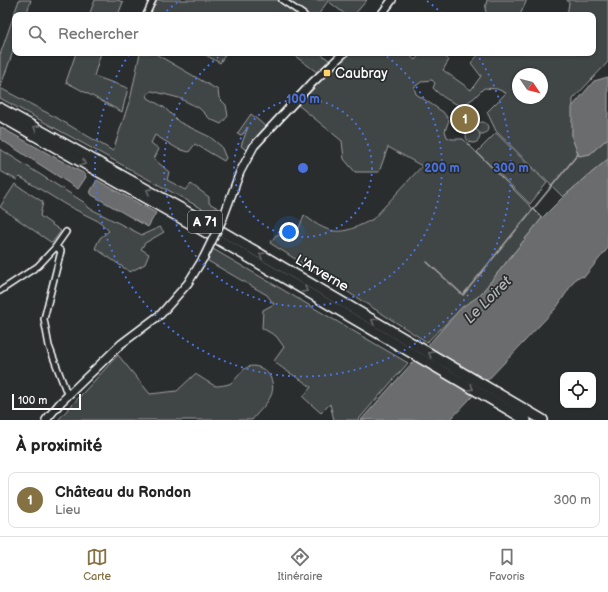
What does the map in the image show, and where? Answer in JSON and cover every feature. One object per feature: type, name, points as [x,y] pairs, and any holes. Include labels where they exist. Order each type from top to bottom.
[{"type":"highway","name":"L'Arverne","points":[[0,108],[211,225],[406,345]]},
{"type":"highway","name":"L'Arverne","points":[[0,116],[497,398],[543,420]]},
{"type":"highway","name":"L'Arverne","points":[[497,398],[526,420]]},
{"type":"main road","points":[[383,12],[392,0]]},
{"type":"main road","points":[[46,420],[69,394],[121,344],[161,314],[188,283],[204,258],[223,218],[240,172],[254,146],[312,83],[341,56]]},
{"type":"street","points":[[147,12],[152,0]]},
{"type":"street","points":[[282,0],[300,12]]},
{"type":"street","points":[[0,292],[38,266],[56,247],[66,232]]},
{"type":"street","points":[[56,247],[61,251],[44,319],[49,346],[66,391],[69,394]]},
{"type":"shaded area","points":[[19,0],[31,0],[27,12],[15,12]]},
{"type":"shaded area","points":[[95,0],[117,0],[123,2],[119,12],[90,12]]},
{"type":"shaded area","points":[[154,0],[278,0],[296,12],[149,12]]},
{"type":"shaded area","points":[[286,0],[367,0],[357,12],[342,12],[328,1],[320,12],[304,12]]},
{"type":"shaded area","points":[[487,0],[526,0],[521,12],[486,12],[485,9]]},
{"type":"shaded area","points":[[567,0],[608,0],[608,62],[573,99],[572,138],[579,156],[590,154],[608,138],[608,159],[563,197],[496,131],[487,112],[506,93],[497,89],[484,88],[474,98],[462,106],[439,94],[433,88],[435,83],[432,80],[423,81],[414,87],[416,94],[443,112],[449,120],[445,131],[447,137],[451,139],[463,139],[542,218],[479,296],[462,308],[427,342],[270,243],[276,235],[294,233],[299,228],[304,215],[322,227],[337,231],[345,231],[373,219],[422,166],[388,147],[379,172],[355,172],[344,159],[342,141],[298,105],[345,56],[410,56],[415,60],[418,56],[444,56],[449,60],[443,70],[471,90],[481,76],[471,63],[477,56],[596,56],[596,12],[568,12],[569,3]]},
{"type":"shaded area","points":[[12,20],[12,54],[0,88],[0,55]]},
{"type":"shaded area","points":[[75,56],[100,56],[94,76],[128,88],[122,112],[66,82]]},
{"type":"shaded area","points":[[139,56],[159,56],[218,90],[219,98],[226,105],[228,116],[221,124],[210,119],[199,108],[179,98],[152,91],[147,94],[148,98],[165,108],[179,122],[210,137],[221,146],[226,158],[224,161],[195,144],[189,152],[178,149],[155,135],[151,143],[159,149],[154,159],[169,172],[167,180],[186,190],[191,184],[209,197],[209,203],[223,211],[219,218],[0,98],[0,88],[57,118],[113,151],[131,96]]},
{"type":"shaded area","points":[[207,56],[224,56],[220,63]]},
{"type":"shaded area","points":[[295,56],[324,56],[330,61],[318,73]]},
{"type":"shaded area","points":[[251,114],[266,127],[246,150],[241,146],[248,127],[242,135],[237,134]]},
{"type":"shaded area","points":[[480,122],[484,122],[488,128],[484,134],[480,134],[476,130],[476,126]]},
{"type":"shaded area","points":[[473,129],[478,131],[480,136],[478,141],[473,143],[468,141],[466,136],[468,131]]},
{"type":"shaded area","points":[[496,133],[547,183],[530,204],[477,152]]},
{"type":"shaded area","points":[[0,149],[85,203],[89,208],[142,235],[160,227],[164,232],[145,243],[141,249],[149,254],[145,264],[130,272],[95,248],[100,238],[109,231],[100,222],[66,205],[20,177],[17,180],[0,171]]},
{"type":"shaded area","points":[[15,184],[43,202],[40,216],[61,231],[52,243],[0,207]]},
{"type":"shaded area","points":[[213,249],[408,363],[358,420],[334,420],[330,404],[321,413],[303,397],[311,387],[274,361],[284,347],[276,336],[262,328],[263,310],[274,304],[267,295],[208,261]]},
{"type":"shaded area","points":[[118,355],[150,394],[177,391],[195,374],[216,386],[228,384],[233,382],[245,369],[253,366],[264,370],[270,377],[273,385],[271,396],[252,420],[58,420]]},
{"type":"water","points":[[608,77],[608,138],[590,154],[579,156],[572,138],[572,107],[594,81]]},
{"type":"water","points":[[0,127],[85,174],[86,177],[78,189],[0,139]]},
{"type":"water","name":"Le Loiret","points":[[608,159],[608,248],[585,276],[576,278],[557,307],[450,420],[361,420],[462,307],[479,296],[542,218],[563,197]]},
{"type":"water","points":[[97,180],[156,213],[148,227],[92,195],[90,192]]},
{"type":"waterway","points":[[427,262],[463,295],[578,154]]},
{"type":"place","name":"Caubray","points":[[327,73]]},
{"type":"place","name":"Château du Rondon","points":[[465,119]]}]
